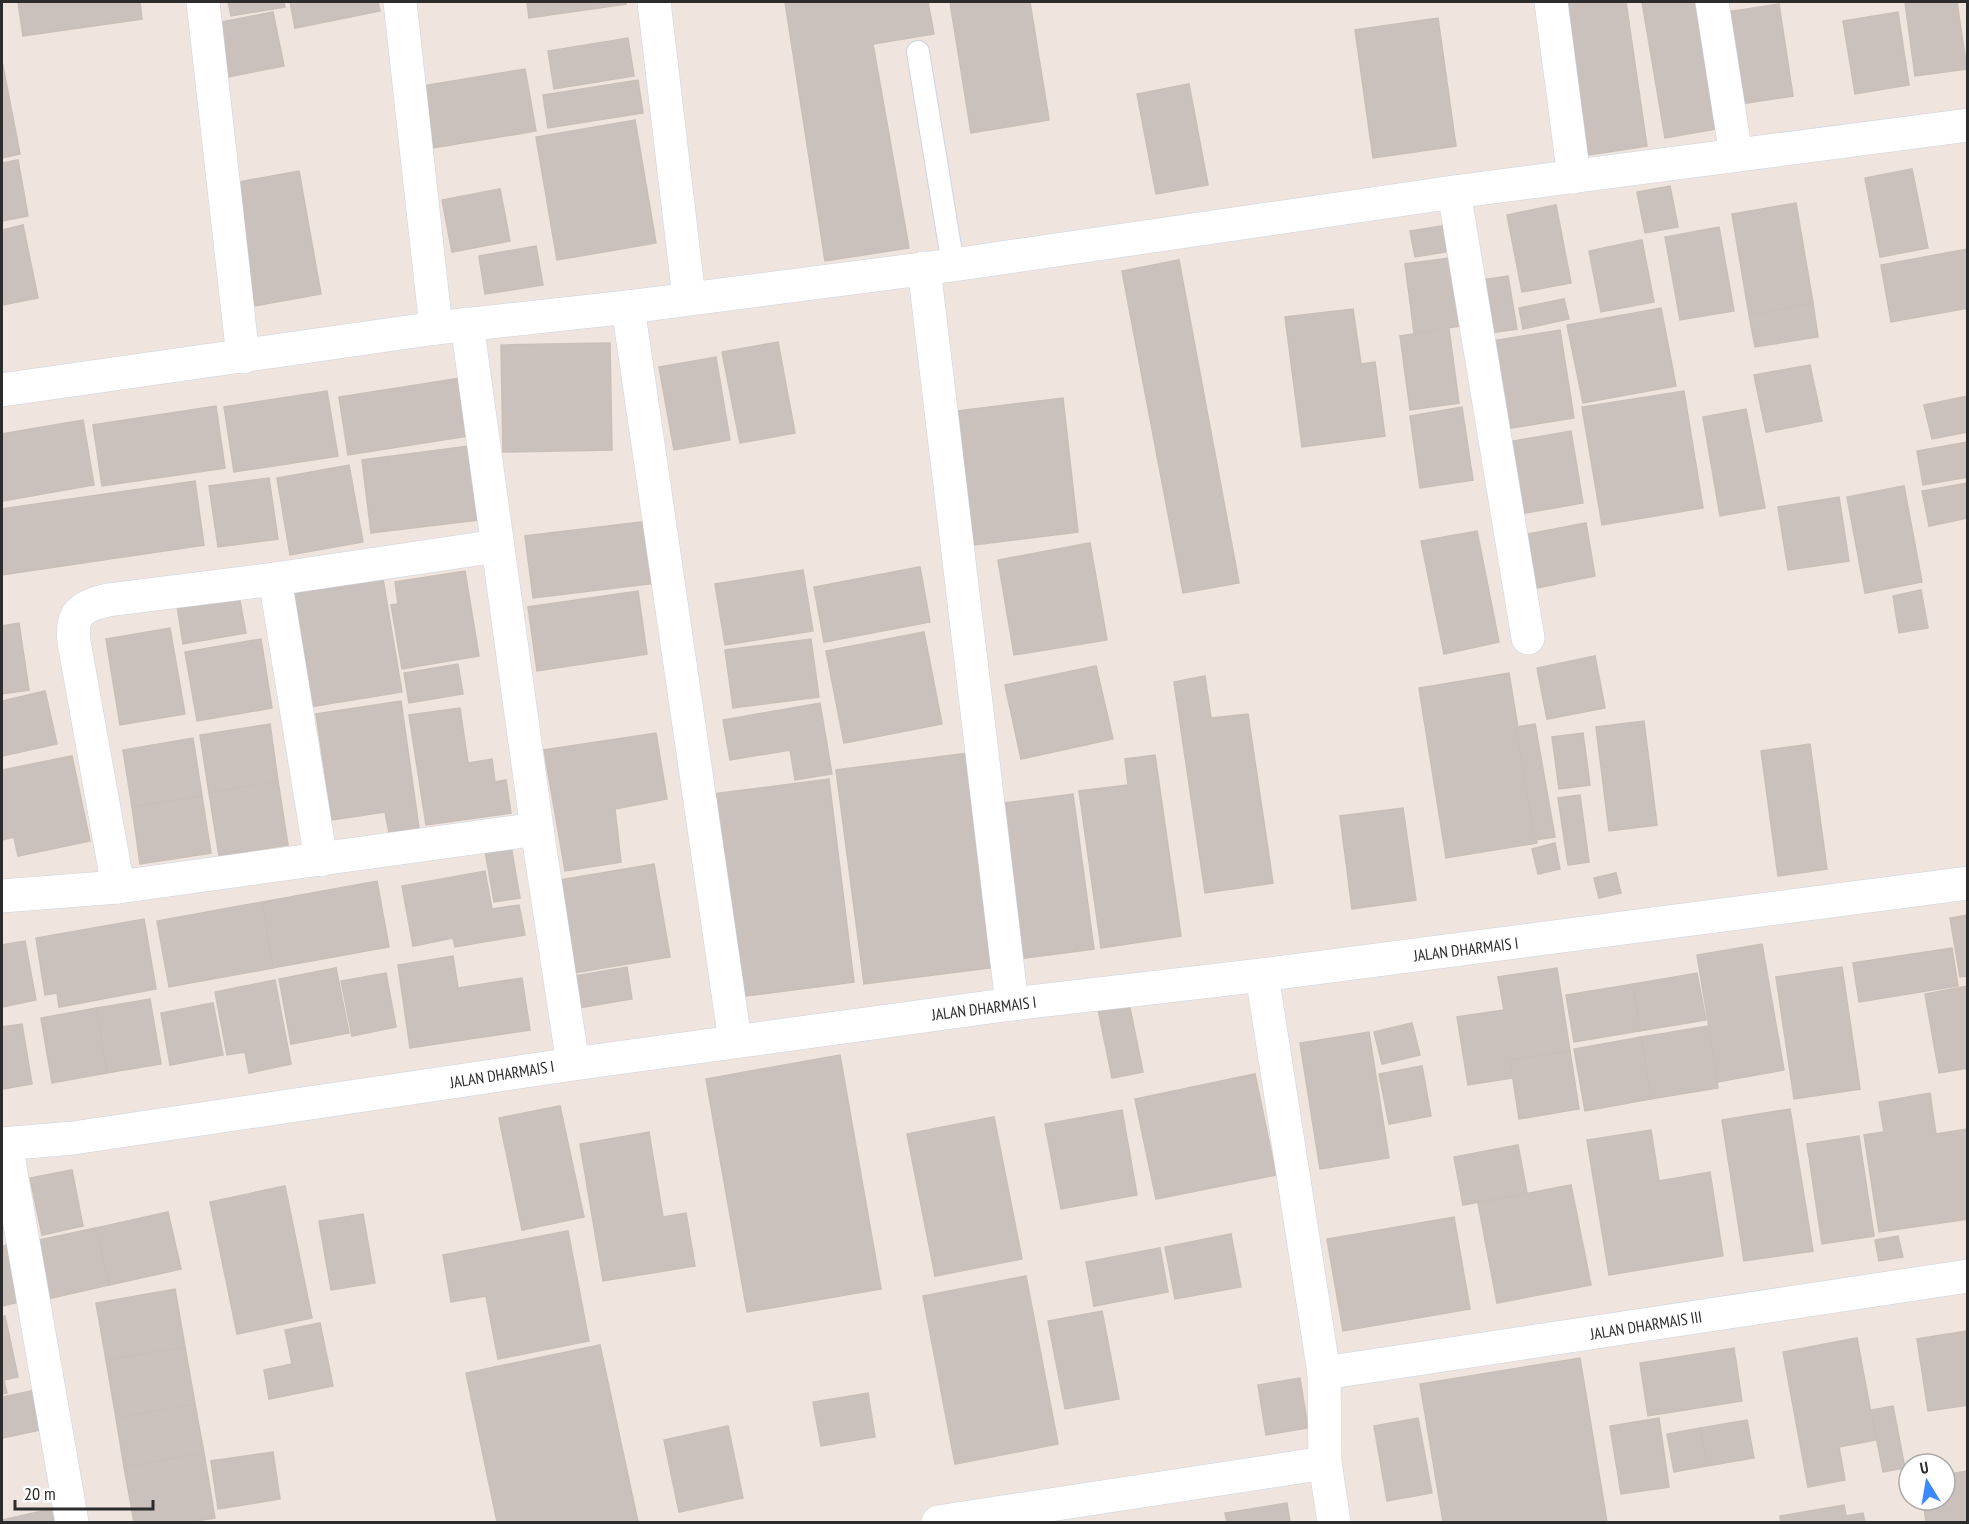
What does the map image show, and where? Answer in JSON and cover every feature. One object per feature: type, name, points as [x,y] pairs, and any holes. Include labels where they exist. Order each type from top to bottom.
[{"type":"street","points":[[203,2],[243,357]]},
{"type":"street","points":[[400,2],[452,326],[497,546],[573,1064]]},
{"type":"street","points":[[654,2],[689,298]]},
{"type":"street","points":[[1551,2],[1574,177]]},
{"type":"street","points":[[1712,2],[1736,155]]},
{"type":"street","points":[[2,390],[452,326],[628,307],[939,266],[1454,192],[1968,125]]},
{"type":"street","points":[[1454,192],[1528,638]]},
{"type":"street","points":[[939,266],[1012,1004]]},
{"type":"street","points":[[628,307],[735,1041]]},
{"type":"street","points":[[118,887],[74,642],[73,622],[90,604],[497,546]]},
{"type":"street","points":[[275,579],[321,860]]},
{"type":"street","points":[[2,896],[118,887],[537,829]]},
{"type":"street","name":"JALAN DHARMAIS I","points":[[4,1144],[73,1138],[573,1064],[1012,1004],[1262,975],[1968,883]]},
{"type":"street","points":[[1262,975],[1324,1373],[1325,1463],[1334,1522]]},
{"type":"street","points":[[4,1144],[72,1522]]},
{"type":"street","name":"JALAN DHARMAIS III","points":[[1324,1373],[1968,1276]]},
{"type":"street","points":[[938,1522],[1325,1463]]},
{"type":"lane","points":[[918,52],[939,266]]},
{"type":"building","points":[[18,2],[140,2],[142,19],[23,36]]},
{"type":"building","points":[[228,2],[284,2],[285,7],[231,16]]},
{"type":"building","points":[[290,2],[378,2],[380,11],[295,28]]},
{"type":"building","points":[[527,2],[626,2],[626,4],[529,18]]},
{"type":"building","points":[[785,2],[928,2],[934,34],[873,44],[909,248],[825,261]]},
{"type":"building","points":[[950,2],[1030,2],[1049,120],[971,133]]},
{"type":"building","points":[[1566,2],[1626,2],[1647,146],[1589,155]]},
{"type":"building","points":[[1642,2],[1700,2],[1722,128],[1665,138]]},
{"type":"building","points":[[1905,2],[1957,2],[1967,69],[1915,76]]},
{"type":"building","points":[[1779,4],[1793,96],[1741,104],[1727,12]]},
{"type":"building","points":[[273,12],[284,66],[222,78],[211,24]]},
{"type":"building","points":[[1898,12],[1909,85],[1855,94],[1843,21]]},
{"type":"building","points":[[1438,18],[1456,146],[1373,158],[1355,30]]},
{"type":"building","points":[[628,38],[634,76],[554,89],[548,51]]},
{"type":"building","points":[[2,61],[20,154],[2,158]]},
{"type":"building","points":[[525,69],[536,131],[433,148],[422,86]]},
{"type":"building","points":[[638,80],[643,113],[548,128],[543,95]]},
{"type":"building","points":[[1189,84],[1208,185],[1156,194],[1137,94]]},
{"type":"building","points":[[635,120],[656,243],[557,260],[536,137]]},
{"type":"building","points":[[18,160],[28,216],[2,221],[2,163]]},
{"type":"building","points":[[1912,169],[1928,248],[1880,257],[1865,178]]},
{"type":"building","points":[[299,171],[321,294],[255,306],[233,183]]},
{"type":"building","points":[[1670,186],[1678,227],[1645,233],[1637,192]]},
{"type":"building","points":[[500,189],[510,241],[452,252],[442,200]]},
{"type":"building","points":[[1796,203],[1813,303],[1749,315],[1732,214]]},
{"type":"building","points":[[1556,205],[1571,283],[1522,292],[1507,215]]},
{"type":"building","points":[[1453,224],[1457,250],[1415,257],[1410,231]]},
{"type":"building","points":[[23,225],[38,298],[2,305],[2,230]]},
{"type":"building","points":[[1719,227],[1734,311],[1680,320],[1665,237]]},
{"type":"building","points":[[1642,240],[1654,302],[1601,312],[1589,251]]},
{"type":"building","points":[[536,246],[543,285],[485,294],[479,256]]},
{"type":"building","points":[[1968,249],[1968,308],[1891,322],[1881,265]]},
{"type":"building","points":[[1457,257],[1467,325],[1414,333],[1405,264]]},
{"type":"building","points":[[1179,260],[1239,583],[1183,593],[1122,271]]},
{"type":"building","points":[[1508,276],[1517,329],[1484,334],[1475,281]]},
{"type":"building","points":[[1564,299],[1569,319],[1523,329],[1519,308]]},
{"type":"building","points":[[1813,303],[1818,337],[1755,347],[1749,315]]},
{"type":"building","points":[[1661,308],[1676,386],[1583,403],[1567,325]]},
{"type":"building","points":[[1353,309],[1361,364],[1375,362],[1385,436],[1302,447],[1285,317]]},
{"type":"building","points":[[1449,329],[1459,403],[1410,410],[1400,336]]},
{"type":"building","points":[[1560,330],[1574,418],[1499,430],[1485,342]]},
{"type":"building","points":[[778,342],[795,433],[740,443],[722,352]]},
{"type":"building","points":[[610,343],[612,450],[503,452],[501,345]]},
{"type":"building","points":[[716,357],[730,440],[674,450],[659,367]]},
{"type":"building","points":[[1810,365],[1822,421],[1766,432],[1754,375]]},
{"type":"building","points":[[460,378],[469,436],[348,455],[339,397]]},
{"type":"building","points":[[327,391],[338,456],[234,472],[224,407]]},
{"type":"building","points":[[1684,391],[1703,508],[1602,525],[1582,407]]},
{"type":"building","points":[[1968,396],[1968,432],[1932,439],[1924,405]]},
{"type":"building","points":[[1063,398],[1078,532],[966,546],[950,412]]},
{"type":"building","points":[[216,406],[225,468],[102,486],[93,425]]},
{"type":"building","points":[[1462,407],[1473,480],[1420,488],[1410,416]]},
{"type":"building","points":[[1746,409],[1765,508],[1720,516],[1703,417]]},
{"type":"building","points":[[83,420],[94,485],[2,501],[2,434]]},
{"type":"building","points":[[1571,431],[1583,503],[1514,515],[1502,443]]},
{"type":"building","points":[[1968,442],[1968,477],[1923,485],[1917,451]]},
{"type":"building","points":[[469,446],[478,520],[371,533],[362,460]]},
{"type":"building","points":[[349,465],[363,542],[290,555],[277,478]]},
{"type":"building","points":[[269,478],[278,539],[218,547],[209,486]]},
{"type":"building","points":[[195,481],[204,545],[2,575],[2,509]]},
{"type":"building","points":[[1968,483],[1968,518],[1929,526],[1922,491]]},
{"type":"building","points":[[1904,486],[1922,582],[1865,593],[1847,497]]},
{"type":"building","points":[[1839,497],[1849,561],[1788,570],[1778,507]]},
{"type":"building","points":[[649,521],[656,583],[533,598],[525,536]]},
{"type":"building","points":[[1586,523],[1595,576],[1527,590],[1517,536]]},
{"type":"building","points":[[1477,531],[1499,642],[1444,654],[1421,541]]},
{"type":"building","points":[[1090,543],[1107,640],[1014,655],[998,560]]},
{"type":"building","points":[[920,567],[930,622],[824,642],[814,587]]},
{"type":"building","points":[[803,570],[813,631],[725,645],[715,584]]},
{"type":"building","points":[[465,571],[479,656],[402,669],[391,605],[398,604],[395,582]]},
{"type":"building","points":[[382,573],[402,692],[310,707],[292,588]]},
{"type":"building","points":[[1921,590],[1928,628],[1899,633],[1893,596]]},
{"type":"building","points":[[638,591],[647,654],[537,671],[528,607]]},
{"type":"building","points":[[239,596],[246,633],[183,644],[177,606]]},
{"type":"building","points":[[19,623],[29,690],[2,694],[2,626]]},
{"type":"building","points":[[170,628],[185,714],[120,725],[106,639]]},
{"type":"building","points":[[924,632],[942,724],[844,743],[826,651]]},
{"type":"building","points":[[261,639],[272,708],[197,721],[185,652]]},
{"type":"building","points":[[811,639],[819,697],[733,708],[725,650]]},
{"type":"building","points":[[1595,656],[1605,708],[1547,719],[1537,668]]},
{"type":"building","points":[[458,664],[463,694],[409,703],[404,673]]},
{"type":"building","points":[[1096,666],[1113,739],[1021,759],[1005,685]]},
{"type":"building","points":[[1509,673],[1537,843],[1446,858],[1419,688]]},
{"type":"building","points":[[1205,676],[1211,718],[1248,714],[1273,883],[1205,893],[1174,682]]},
{"type":"building","points":[[45,691],[57,744],[2,756],[2,701]]},
{"type":"building","points":[[401,701],[419,828],[389,833],[385,812],[332,820],[316,714]]},
{"type":"building","points":[[820,703],[832,774],[795,780],[790,750],[730,760],[723,720]]},
{"type":"building","points":[[460,708],[468,763],[492,759],[495,782],[506,780],[511,813],[426,825],[409,715]]},
{"type":"building","points":[[1644,721],[1657,825],[1609,831],[1596,727]]},
{"type":"building","points":[[270,724],[278,781],[209,793],[200,735]]},
{"type":"building","points":[[1535,724],[1555,837],[1535,840],[1516,727]]},
{"type":"building","points":[[656,733],[667,799],[615,809],[621,862],[565,871],[544,750]]},
{"type":"building","points":[[1583,733],[1590,785],[1559,789],[1552,737]]},
{"type":"building","points":[[193,738],[202,796],[132,807],[123,750]]},
{"type":"building","points":[[1810,744],[1827,869],[1778,876],[1761,751]]},
{"type":"building","points":[[968,753],[996,967],[864,984],[836,770]]},
{"type":"building","points":[[1155,755],[1181,936],[1101,948],[1079,791],[1128,785],[1125,759]]},
{"type":"building","points":[[72,756],[90,841],[18,856],[14,837],[2,840],[2,770]]},
{"type":"building","points":[[829,779],[854,982],[738,997],[713,794]]},
{"type":"building","points":[[278,781],[288,845],[219,856],[209,793]]},
{"type":"building","points":[[1073,794],[1094,949],[1018,959],[996,804]]},
{"type":"building","points":[[1580,795],[1589,862],[1568,865],[1558,798]]},
{"type":"building","points":[[202,796],[211,853],[140,864],[132,807]]},
{"type":"building","points":[[1403,808],[1416,900],[1352,909],[1340,816]]},
{"type":"building","points":[[1555,843],[1560,869],[1538,874],[1532,849]]},
{"type":"building","points":[[511,846],[520,898],[494,902],[485,851]]},
{"type":"building","points":[[654,864],[670,957],[568,974],[553,881]]},
{"type":"building","points":[[485,871],[492,909],[519,905],[525,935],[455,947],[453,938],[413,946],[402,886]]},
{"type":"building","points":[[1616,873],[1621,893],[1599,898],[1594,878]]},
{"type":"building","points":[[377,881],[389,947],[273,968],[262,902]]},
{"type":"building","points":[[262,902],[273,968],[169,987],[157,921]]},
{"type":"building","points":[[1968,915],[1968,976],[1960,977],[1950,918]]},
{"type":"building","points":[[144,919],[156,989],[59,1007],[57,993],[45,995],[36,938]]},
{"type":"building","points":[[25,941],[36,1000],[2,1007],[2,945]]},
{"type":"building","points":[[1762,944],[1784,1070],[1718,1082],[1697,955]]},
{"type":"building","points":[[1952,948],[1958,986],[1859,1002],[1853,963]]},
{"type":"building","points":[[453,956],[458,988],[522,978],[530,1030],[410,1048],[398,965]]},
{"type":"building","points":[[627,967],[632,999],[573,1009],[568,977]]},
{"type":"building","points":[[1842,967],[1860,1089],[1794,1099],[1776,977]]},
{"type":"building","points":[[336,968],[349,1033],[291,1044],[279,979]]},
{"type":"building","points":[[1557,968],[1570,1051],[1510,1060],[1513,1078],[1468,1085],[1457,1017],[1504,1010],[1498,977]]},
{"type":"building","points":[[386,973],[396,1027],[352,1036],[341,981]]},
{"type":"building","points":[[1697,973],[1706,1020],[1640,1031],[1633,984]]},
{"type":"building","points":[[275,980],[291,1064],[249,1073],[245,1052],[227,1055],[215,992]]},
{"type":"building","points":[[1633,984],[1640,1031],[1574,1042],[1566,995]]},
{"type":"building","points":[[1968,986],[1968,1068],[1939,1073],[1925,994]]},
{"type":"building","points":[[150,999],[161,1064],[107,1073],[96,1008]]},
{"type":"building","points":[[213,1003],[223,1055],[170,1065],[161,1013]]},
{"type":"building","points":[[1129,1003],[1143,1072],[1112,1078],[1098,1009]]},
{"type":"building","points":[[96,1008],[107,1073],[52,1083],[41,1018]]},
{"type":"building","points":[[1412,1023],[1420,1055],[1382,1064],[1374,1032]]},
{"type":"building","points":[[22,1024],[32,1084],[2,1089],[2,1027]]},
{"type":"building","points":[[1708,1026],[1718,1088],[1651,1099],[1641,1037]]},
{"type":"building","points":[[1369,1032],[1389,1158],[1320,1169],[1300,1043]]},
{"type":"building","points":[[1641,1037],[1651,1099],[1585,1111],[1574,1049]]},
{"type":"building","points":[[1570,1051],[1579,1109],[1519,1119],[1510,1060]]},
{"type":"building","points":[[840,1055],[881,1289],[747,1312],[706,1079]]},
{"type":"building","points":[[1422,1066],[1431,1116],[1389,1124],[1379,1074]]},
{"type":"building","points":[[1255,1074],[1276,1175],[1156,1199],[1135,1099]]},
{"type":"building","points":[[1930,1093],[1936,1134],[1968,1129],[1968,1219],[1879,1232],[1864,1135],[1884,1132],[1879,1102]]},
{"type":"building","points":[[560,1106],[584,1217],[522,1230],[499,1118]]},
{"type":"building","points":[[1790,1109],[1813,1251],[1744,1261],[1722,1120]]},
{"type":"building","points":[[1122,1110],[1137,1195],[1061,1209],[1045,1124]]},
{"type":"building","points":[[994,1117],[1022,1259],[935,1276],[907,1134]]},
{"type":"building","points":[[1651,1130],[1659,1181],[1710,1172],[1723,1256],[1609,1275],[1587,1140]]},
{"type":"building","points":[[649,1132],[663,1217],[686,1213],[695,1266],[603,1281],[580,1144]]},
{"type":"building","points":[[1859,1136],[1874,1236],[1822,1244],[1807,1144]]},
{"type":"building","points":[[1518,1145],[1527,1193],[1463,1205],[1454,1157]]},
{"type":"building","points":[[72,1170],[83,1226],[42,1235],[30,1178]]},
{"type":"building","points":[[1571,1185],[1591,1285],[1497,1303],[1478,1203]]},
{"type":"building","points":[[285,1186],[312,1318],[237,1334],[210,1202]]},
{"type":"building","points":[[168,1212],[181,1269],[109,1285],[96,1228]]},
{"type":"building","points":[[363,1214],[375,1283],[331,1290],[319,1221]]},
{"type":"building","points":[[1454,1217],[1470,1309],[1343,1331],[1327,1239]]},
{"type":"building","points":[[96,1228],[109,1285],[47,1299],[34,1241]]},
{"type":"building","points":[[568,1231],[589,1341],[498,1359],[486,1296],[451,1302],[443,1255]]},
{"type":"building","points":[[1231,1234],[1241,1287],[1175,1299],[1165,1247]]},
{"type":"building","points":[[1898,1236],[1903,1257],[1879,1261],[1875,1240]]},
{"type":"building","points":[[17,1243],[28,1300],[2,1306],[2,1246]]},
{"type":"building","points":[[1160,1248],[1168,1292],[1094,1306],[1086,1262]]},
{"type":"building","points":[[1026,1276],[1058,1444],[955,1464],[923,1296]]},
{"type":"building","points":[[175,1289],[185,1347],[106,1360],[96,1303]]},
{"type":"building","points":[[1102,1311],[1119,1399],[1065,1409],[1048,1321]]},
{"type":"building","points":[[5,1316],[18,1377],[4,1380],[7,1393],[2,1394],[2,1317]]},
{"type":"building","points":[[320,1323],[333,1386],[269,1399],[264,1370],[292,1364],[285,1330]]},
{"type":"building","points":[[1968,1331],[1968,1405],[1928,1411],[1917,1339]]},
{"type":"building","points":[[1857,1338],[1876,1440],[1839,1447],[1845,1480],[1808,1487],[1783,1352]]},
{"type":"building","points":[[600,1345],[638,1522],[497,1522],[466,1373]]},
{"type":"building","points":[[185,1347],[195,1404],[116,1418],[106,1360]]},
{"type":"building","points":[[1734,1348],[1742,1401],[1648,1416],[1640,1363]]},
{"type":"building","points":[[1580,1358],[1607,1522],[1443,1522],[1420,1384]]},
{"type":"building","points":[[1300,1378],[1308,1428],[1266,1435],[1258,1385]]},
{"type":"building","points":[[41,1389],[50,1428],[2,1438],[2,1397]]},
{"type":"building","points":[[868,1393],[875,1437],[821,1446],[813,1402]]},
{"type":"building","points":[[195,1404],[204,1453],[124,1467],[116,1418]]},
{"type":"building","points":[[1893,1406],[1902,1452],[1897,1452],[1897,1469],[1883,1472],[1871,1410]]},
{"type":"building","points":[[1418,1418],[1432,1493],[1387,1501],[1374,1426]]},
{"type":"building","points":[[1659,1418],[1669,1487],[1621,1494],[1610,1426]]},
{"type":"building","points":[[1747,1420],[1754,1458],[1707,1466],[1700,1428]]},
{"type":"building","points":[[728,1426],[743,1498],[679,1512],[664,1440]]},
{"type":"building","points":[[1700,1428],[1707,1466],[1674,1472],[1667,1434]]},
{"type":"building","points":[[273,1452],[280,1499],[218,1509],[211,1461]]},
{"type":"building","points":[[204,1453],[215,1518],[188,1522],[134,1522],[124,1467]]},
{"type":"building","points":[[1968,1471],[1968,1522],[1926,1522],[1925,1512],[1957,1512],[1957,1473]]},
{"type":"building","points":[[1287,1503],[1290,1522],[1227,1522],[1225,1513]]},
{"type":"building","points":[[1844,1505],[1846,1516],[1863,1513],[1865,1522],[1781,1522],[1780,1516]]},
{"type":"building","points":[[51,1509],[54,1522],[2,1522],[2,1520]]}]
